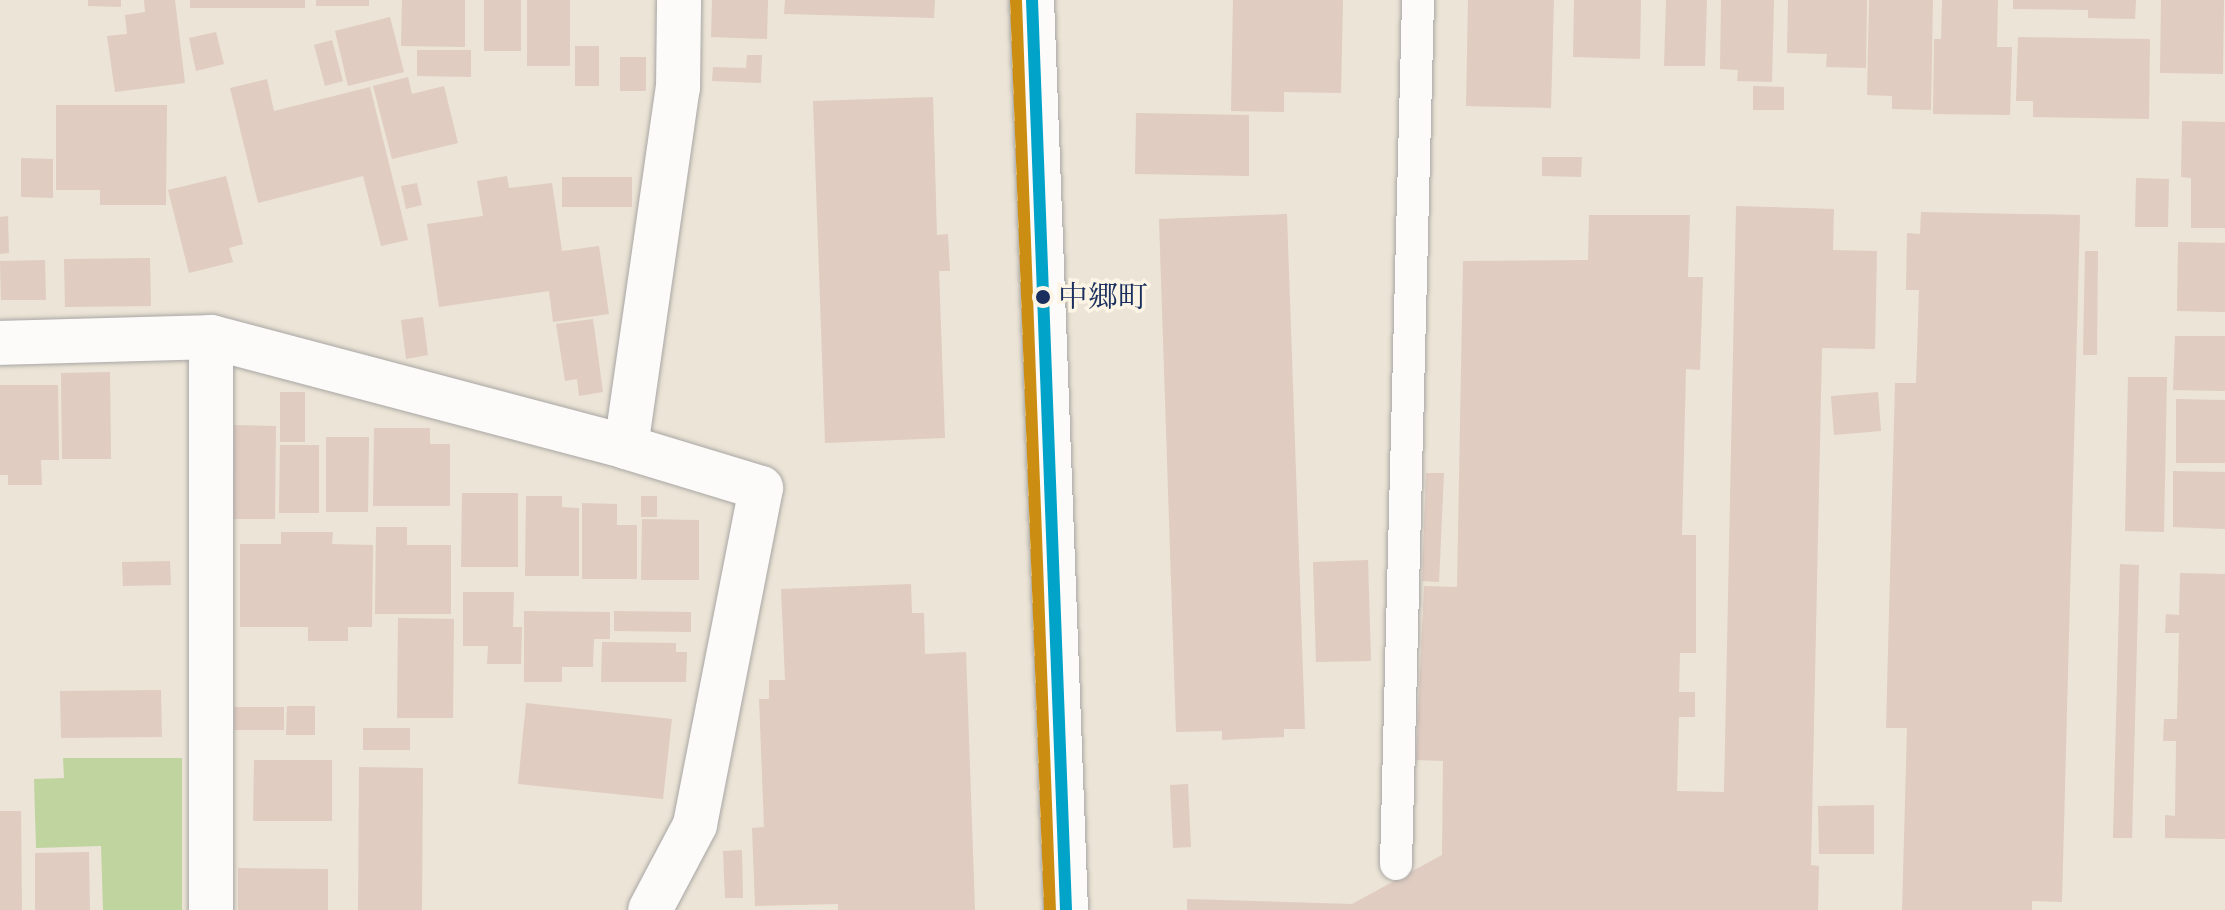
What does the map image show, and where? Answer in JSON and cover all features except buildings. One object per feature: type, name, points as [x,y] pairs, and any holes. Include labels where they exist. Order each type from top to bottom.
[{"type":"street","points":[[626,447],[678,88],[679,0]]},
{"type":"street","points":[[1032,0],[1066,910]]},
{"type":"street","points":[[211,337],[211,910]]},
{"type":"street","points":[[0,343],[211,337],[626,447],[761,488],[695,825],[650,910]]},
{"type":"lane","points":[[1396,864],[1418,0]]},
{"type":"green space","points":[[63,758],[182,758],[182,910],[103,910],[101,846],[36,848],[34,779],[64,778]]},
{"type":"transit line","points":[[1032,0],[1066,910]]},
{"type":"transit line","points":[[1016,1],[1050,910]]},
{"type":"place","name":"中郷町","points":[[1043,297]]}]
